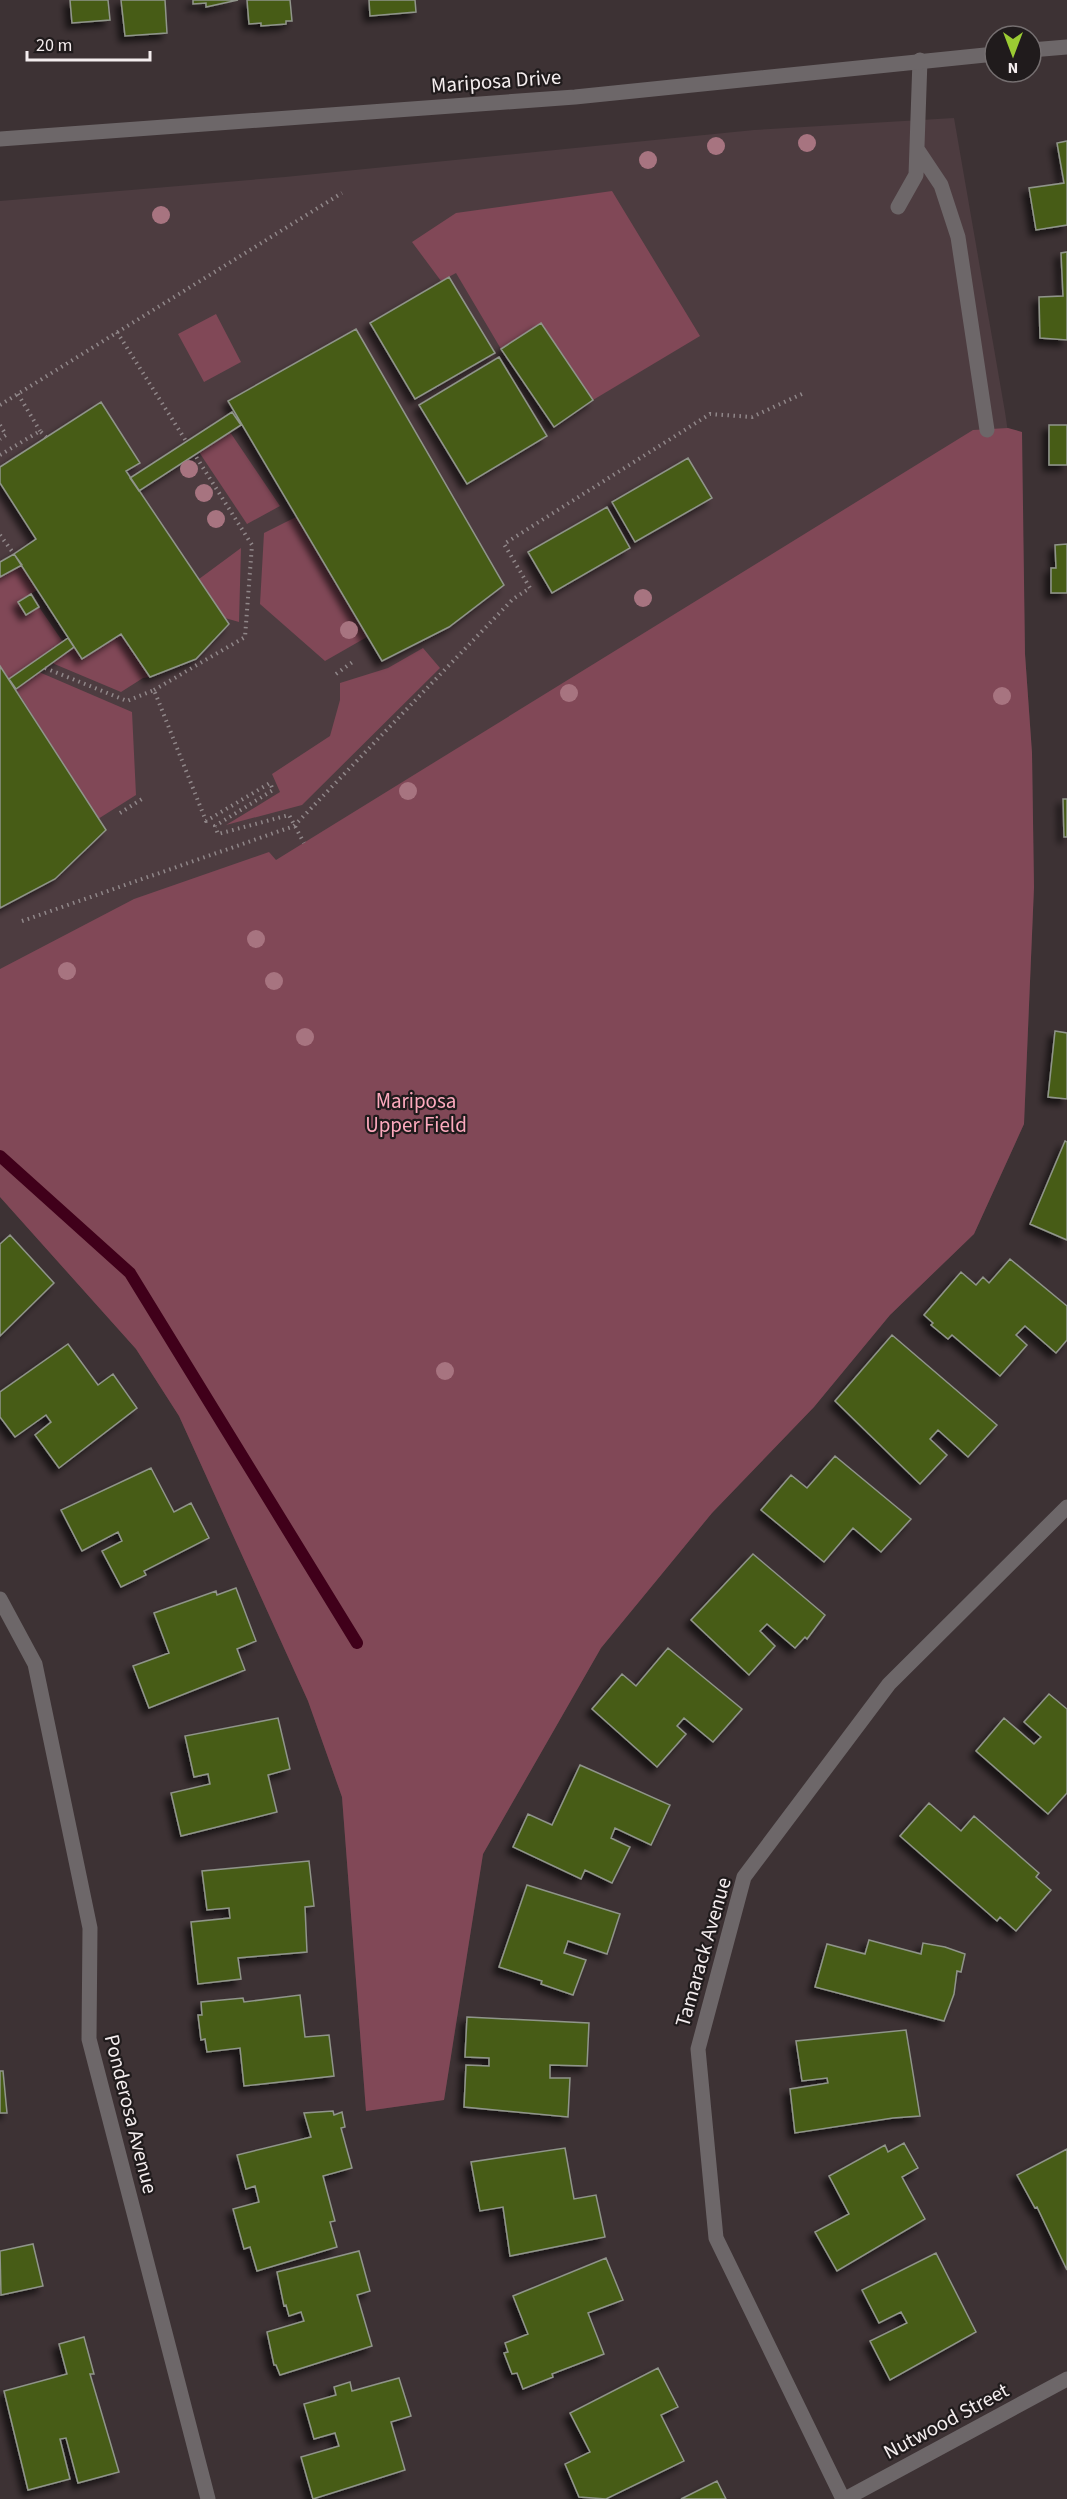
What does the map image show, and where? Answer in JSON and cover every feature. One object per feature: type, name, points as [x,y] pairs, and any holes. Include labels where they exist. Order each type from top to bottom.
[{"type":"street","points":[[1043,49],[1067,47]]},
{"type":"street","name":"Mariposa Drive","points":[[0,139],[575,97],[983,55]]},
{"type":"street","points":[[898,207],[916,175],[920,60]]},
{"type":"street","points":[[917,149],[941,185],[958,237],[987,430]]},
{"type":"street","name":"Tamarack Avenue","points":[[844,2499],[716,2238],[698,2049],[744,1877],[889,1684],[1067,1507]]},
{"type":"street","name":"Ponderosa Avenue","points":[[0,1599],[35,1664],[90,1928],[88,2039],[208,2499]]},
{"type":"street","name":"Nutwood Street","points":[[844,2499],[1067,2379]]},
{"type":"path","points":[[0,405],[342,193]]},
{"type":"path","points":[[117,332],[186,441]]},
{"type":"path","points":[[22,921],[294,825],[513,599],[530,588],[504,544],[710,414],[752,417],[804,393]]},
{"type":"path","points":[[18,394],[46,437]]},
{"type":"path","points":[[0,425],[6,435],[0,439]]},
{"type":"path","points":[[0,455],[40,431]]},
{"type":"path","points":[[45,668],[127,701],[154,690],[245,637],[252,545],[195,455]]},
{"type":"path","points":[[0,535],[14,554]]},
{"type":"path","points":[[336,674],[354,661]]},
{"type":"path","points":[[154,690],[206,821],[270,783],[273,790],[215,826],[218,834],[289,814],[304,843]]},
{"type":"path","points":[[120,813],[142,800]]},
{"type":"shaded area","points":[[954,118],[1005,412],[1023,534],[1025,654],[1032,753],[1034,887],[1024,1124],[974,1234],[890,1315],[814,1407],[712,1513],[601,1648],[483,1854],[444,2100],[366,2111],[342,1797],[308,1701],[179,1416],[136,1349],[0,1197],[0,201],[285,177],[754,130]]},
{"type":"green space","points":[[612,191],[700,336],[593,400],[541,323],[501,349],[456,273],[441,281],[412,242],[456,213]]},
{"type":"green space","points":[[216,314],[241,362],[204,382],[178,334]]},
{"type":"green space","name":"Mariposa Upper Field","points":[[1008,428],[1022,432],[1025,654],[1032,753],[1034,887],[1024,1124],[974,1234],[890,1315],[814,1407],[712,1513],[601,1648],[483,1854],[444,2100],[366,2111],[342,1797],[308,1701],[179,1416],[136,1349],[0,1197],[0,969],[134,899],[269,852],[276,860],[973,430]]},
{"type":"green space","points":[[230,432],[280,506],[247,524],[199,452]]},
{"type":"green space","points":[[296,517],[367,637],[325,661],[260,604],[264,533]]},
{"type":"green space","points":[[241,548],[239,622],[225,618],[199,579]]},
{"type":"green space","points":[[22,565],[37,590],[18,602],[26,615],[39,607],[63,642],[9,679],[0,666],[0,577]]},
{"type":"green space","points":[[121,634],[150,677],[143,678],[121,692],[52,663],[74,647],[83,659]]},
{"type":"green space","points":[[423,648],[440,668],[302,805],[226,825],[280,792],[272,774],[330,736],[340,700],[340,683],[388,668]]},
{"type":"green space","points":[[39,672],[132,712],[136,795],[98,819],[16,689]]},
{"type":"building","points":[[70,0],[108,0],[110,20],[72,23]]},
{"type":"building","points":[[121,0],[165,0],[167,33],[125,36]]},
{"type":"building","points":[[193,0],[238,0],[206,7],[206,3],[193,4]]},
{"type":"building","points":[[247,0],[290,0],[292,21],[286,21],[286,24],[261,26],[261,23],[249,24]]},
{"type":"building","points":[[369,0],[415,0],[416,12],[370,16]]},
{"type":"building","points":[[1067,141],[1067,225],[1036,230],[1029,188],[1064,183],[1057,143]]},
{"type":"building","points":[[1067,252],[1067,340],[1040,338],[1039,297],[1063,296],[1061,253]]},
{"type":"building","points":[[449,277],[495,353],[415,399],[370,323]]},
{"type":"building","points":[[541,323],[593,400],[554,427],[501,349]]},
{"type":"building","points":[[356,329],[504,585],[449,627],[382,661],[228,401]]},
{"type":"building","points":[[499,357],[547,436],[467,484],[419,405]]},
{"type":"building","points":[[101,402],[140,463],[126,471],[229,624],[196,659],[150,677],[121,634],[82,659],[14,554],[36,539],[0,483],[0,467]]},
{"type":"building","points":[[232,412],[241,425],[139,491],[130,478]]},
{"type":"building","points":[[1049,425],[1067,425],[1067,465],[1049,465]]},
{"type":"building","points":[[688,458],[712,498],[635,542],[612,502]]},
{"type":"building","points":[[607,507],[630,548],[552,593],[528,552]]},
{"type":"building","points":[[1067,544],[1067,593],[1051,593],[1051,568],[1056,568],[1055,545]]},
{"type":"building","points":[[14,554],[22,565],[0,577],[0,562]]},
{"type":"building","points":[[31,594],[39,607],[26,615],[18,602]]},
{"type":"building","points":[[68,638],[74,647],[16,689],[9,679]]},
{"type":"building","points":[[0,666],[106,830],[55,879],[0,908]]},
{"type":"building","points":[[1063,799],[1067,799],[1067,837],[1064,837]]},
{"type":"building","points":[[1055,1031],[1067,1033],[1067,1099],[1048,1097]]},
{"type":"building","points":[[1065,1141],[1067,1142],[1067,1240],[1030,1224]]},
{"type":"building","points":[[10,1235],[54,1283],[0,1336],[0,1244]]},
{"type":"building","points":[[1010,1259],[1067,1306],[1067,1340],[1056,1353],[1025,1326],[1016,1335],[1027,1345],[1000,1376],[952,1335],[948,1339],[931,1325],[933,1323],[924,1315],[961,1272],[976,1285],[983,1277],[989,1283]]},
{"type":"building","points":[[892,1335],[997,1425],[968,1457],[938,1430],[930,1439],[947,1455],[920,1484],[835,1401]]},
{"type":"building","points":[[68,1344],[98,1385],[113,1374],[137,1408],[59,1468],[35,1435],[51,1422],[46,1415],[15,1437],[0,1417],[0,1392]]},
{"type":"building","points":[[835,1456],[911,1519],[881,1552],[853,1528],[824,1562],[761,1510],[791,1475],[807,1488]]},
{"type":"building","points":[[151,1468],[174,1512],[191,1503],[209,1538],[144,1571],[146,1575],[121,1587],[102,1551],[122,1541],[118,1532],[82,1551],[61,1510]]},
{"type":"building","points":[[753,1554],[825,1615],[807,1639],[805,1637],[795,1648],[767,1624],[760,1631],[775,1646],[749,1675],[691,1620]]},
{"type":"building","points":[[236,1588],[256,1641],[237,1649],[245,1670],[149,1708],[133,1666],[169,1653],[154,1613],[216,1591],[217,1595]]},
{"type":"building","points":[[668,1648],[742,1709],[713,1742],[684,1718],[677,1726],[686,1734],[657,1767],[592,1709],[622,1674],[636,1686]]},
{"type":"building","points":[[1049,1694],[1067,1709],[1067,1793],[1048,1814],[976,1751],[1004,1718],[1034,1744],[1041,1737],[1024,1722]]},
{"type":"building","points":[[278,1718],[290,1769],[268,1775],[277,1812],[181,1836],[171,1793],[210,1784],[208,1774],[194,1777],[185,1736]]},
{"type":"building","points":[[580,1765],[670,1805],[651,1845],[615,1828],[611,1838],[630,1847],[612,1883],[585,1870],[581,1879],[513,1847],[528,1814],[552,1825]]},
{"type":"building","points":[[929,1803],[961,1831],[974,1816],[1039,1873],[1036,1877],[1051,1890],[1016,1931],[1000,1917],[997,1921],[900,1836]]},
{"type":"building","points":[[309,1861],[314,1906],[305,1907],[307,1952],[238,1958],[241,1979],[198,1984],[191,1922],[230,1918],[229,1908],[207,1910],[202,1871]]},
{"type":"building","points":[[527,1885],[620,1914],[607,1954],[568,1941],[564,1953],[586,1960],[573,1995],[541,1984],[542,1981],[499,1967]]},
{"type":"building","points":[[869,1940],[921,1954],[923,1943],[965,1954],[961,1972],[957,1971],[954,1994],[944,2021],[815,1987],[827,1944],[865,1954]]},
{"type":"building","points":[[300,1995],[305,2037],[329,2035],[334,2076],[244,2086],[240,2048],[207,2052],[205,2039],[201,2040],[198,2015],[202,2015],[201,2002],[243,1998],[244,2002]]},
{"type":"building","points":[[467,2017],[589,2023],[587,2066],[550,2065],[550,2078],[570,2078],[568,2117],[464,2107],[466,2065],[489,2066],[489,2058],[465,2057]]},
{"type":"building","points":[[906,2030],[920,2116],[795,2133],[790,2089],[828,2083],[827,2078],[802,2081],[796,2041]]},
{"type":"building","points":[[0,2071],[3,2071],[7,2113],[0,2113]]},
{"type":"building","points":[[333,2111],[334,2115],[342,2112],[345,2127],[341,2128],[352,2168],[323,2176],[335,2221],[330,2222],[337,2247],[257,2271],[250,2247],[244,2249],[233,2209],[259,2202],[255,2186],[246,2189],[237,2155],[311,2137],[304,2113]]},
{"type":"building","points":[[904,2143],[918,2168],[902,2177],[925,2219],[837,2271],[815,2232],[849,2214],[829,2176],[885,2145],[888,2152]]},
{"type":"building","points":[[565,2148],[574,2199],[596,2195],[605,2237],[510,2256],[503,2207],[480,2211],[471,2162]]},
{"type":"building","points":[[1067,2149],[1067,2270],[1037,2207],[1035,2208],[1017,2175]]},
{"type":"building","points":[[33,2244],[43,2286],[1,2295],[0,2251]]},
{"type":"building","points":[[359,2251],[370,2291],[357,2295],[372,2346],[280,2375],[274,2365],[267,2332],[304,2321],[301,2312],[289,2316],[286,2305],[284,2306],[277,2272]]},
{"type":"building","points":[[936,2253],[976,2332],[890,2380],[870,2341],[907,2323],[901,2312],[879,2323],[862,2290]]},
{"type":"building","points":[[606,2258],[623,2300],[588,2313],[604,2354],[552,2374],[553,2377],[523,2389],[517,2373],[512,2374],[504,2353],[508,2352],[505,2343],[528,2334],[513,2296]]},
{"type":"building","points":[[84,2337],[94,2374],[90,2374],[119,2472],[78,2483],[66,2438],[60,2439],[70,2479],[28,2490],[4,2391],[67,2374],[59,2344]]},
{"type":"building","points":[[658,2368],[678,2407],[661,2415],[684,2461],[606,2499],[579,2497],[565,2464],[590,2452],[570,2413]]},
{"type":"building","points":[[399,2378],[411,2416],[391,2422],[405,2470],[313,2499],[301,2457],[339,2446],[335,2433],[314,2439],[304,2404],[336,2395],[334,2387],[350,2382],[352,2391]]},
{"type":"building","points":[[717,2481],[726,2499],[681,2499]]},
{"type":"waterway","points":[[0,1156],[130,1273],[357,1643]]}]
